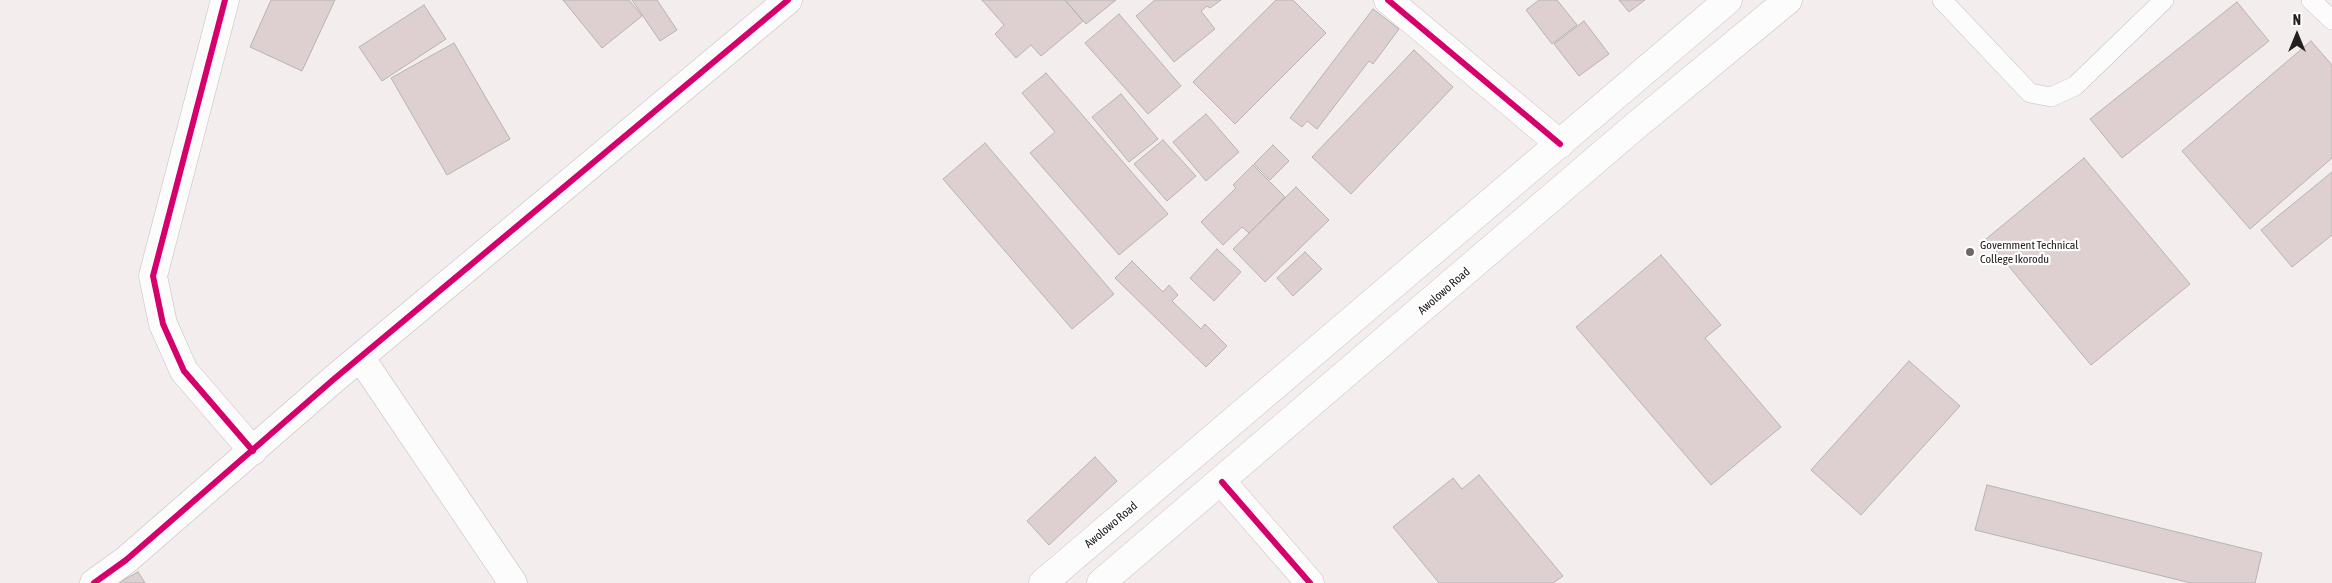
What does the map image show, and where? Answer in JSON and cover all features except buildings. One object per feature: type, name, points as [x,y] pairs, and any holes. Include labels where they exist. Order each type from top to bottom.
[{"type":"street","points":[[225,0],[153,276],[163,324],[184,371],[253,451]]},
{"type":"street","points":[[94,583],[126,560],[360,357],[788,0]]},
{"type":"street","points":[[1388,0],[1560,144]]},
{"type":"street","name":"Awolowo Road","points":[[1043,583],[1728,0]]},
{"type":"street","name":"Awolowo Road","points":[[1101,583],[1222,482],[1612,146],[1788,0]]},
{"type":"street","points":[[360,357],[513,583]]},
{"type":"street","points":[[1222,482],[1310,583]]},
{"type":"lane","points":[[1942,0],[2030,93],[2051,97],[2075,86],[2164,0]]},
{"type":"lane","points":[[2311,0],[2332,20]]},
{"type":"cycle path","points":[[225,0],[153,276],[163,324],[184,371],[253,451]]},
{"type":"cycle path","points":[[94,583],[126,560],[334,379],[788,0]]},
{"type":"cycle path","points":[[1388,0],[1560,144]]},
{"type":"cycle path","points":[[1222,482],[1310,583]]},
{"type":"place","name":"Government Technical College Ikorodu","points":[[1970,252]]}]
